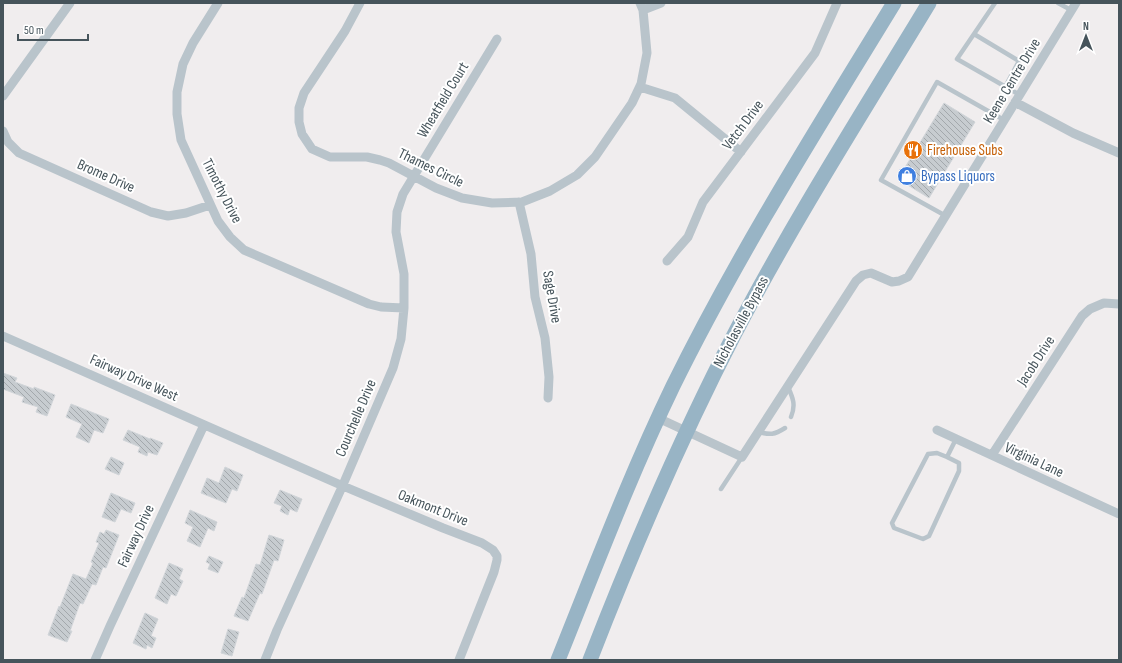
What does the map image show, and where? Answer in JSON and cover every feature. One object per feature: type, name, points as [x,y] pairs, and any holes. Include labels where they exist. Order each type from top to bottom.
[{"type":"highway","name":"Nicholasville Bypass","points":[[558,660],[622,501],[658,418],[706,322],[780,189],[894,3]]},
{"type":"highway","name":"Nicholasville Bypass","points":[[590,660],[645,524],[686,430],[735,332],[779,252],[821,181],[930,3]]},
{"type":"street","points":[[3,96],[70,3]]},
{"type":"street","name":"Timothy Drive","points":[[218,3],[193,43],[183,64],[177,92],[177,114],[181,140],[218,221],[230,237],[244,250],[369,304],[381,307],[404,308]]},
{"type":"street","name":"Thames Circle","points":[[360,3],[345,31],[304,93],[299,108],[299,122],[302,134],[312,149],[330,157],[367,157],[380,160],[389,163],[436,188],[462,198],[492,203],[522,202],[550,191],[577,175],[595,157],[632,103],[640,87],[647,53],[642,7]]},
{"type":"street","points":[[642,7],[661,3]]},
{"type":"street","name":"Vetch Drive","points":[[667,261],[688,237],[704,202],[815,53],[837,3]]},
{"type":"street","name":"Keene Centre Drive","points":[[788,386],[856,281],[871,273],[892,282],[908,277],[1074,7]]},
{"type":"street","name":"Wheatfield Court","points":[[413,176],[497,39]]},
{"type":"street","points":[[640,87],[675,98],[741,152]]},
{"type":"street","points":[[1018,99],[1073,133],[1119,153]]},
{"type":"street","name":"Brome Drive","points":[[3,131],[8,142],[19,153],[151,212],[168,216],[186,213],[210,205]]},
{"type":"street","name":"Courchelle Drive","points":[[265,660],[277,630],[343,486],[393,368],[401,339],[404,308],[404,274],[396,232],[397,212],[403,194],[413,176]]},
{"type":"street","name":"Sage Drive","points":[[519,202],[531,254],[535,297],[545,338],[549,377],[548,398]]},
{"type":"street","name":"Jacob Drive","points":[[992,455],[1082,316],[1104,303],[1119,304]]},
{"type":"street","name":"Fairway Drive West","points":[[3,336],[254,446]]},
{"type":"street","points":[[658,418],[742,457],[788,386]]},
{"type":"street","name":"Fairway Drive","points":[[96,660],[110,626],[204,425]]},
{"type":"street","name":"Virginia Lane","points":[[937,430],[1119,514]]},
{"type":"street","name":"Oakmont Drive","points":[[254,446],[343,486],[482,543],[493,550],[497,556],[494,572],[459,660]]},
{"type":"lane","points":[[995,3],[957,60],[1005,87],[1018,99]]},
{"type":"lane","points":[[1058,3],[1074,7]]},
{"type":"lane","points":[[974,34],[1019,62],[1005,87]]},
{"type":"lane","points":[[946,216],[881,180],[937,82],[1004,120]]},
{"type":"lane","points":[[788,386],[793,397],[795,409],[791,417]]},
{"type":"lane","points":[[758,432],[776,434],[785,428]]},
{"type":"lane","points":[[947,457],[956,438]]},
{"type":"lane","points":[[936,452],[947,457],[959,463],[959,471],[929,536],[923,540],[894,528],[892,522],[928,454],[936,452]]},
{"type":"lane","points":[[721,489],[742,457]]},
{"type":"building","points":[[944,103],[975,122],[929,198],[898,179]]},
{"type":"building","points":[[3,373],[17,378],[15,382],[55,395],[47,416],[36,412],[38,407],[22,402],[24,397],[3,389]]},
{"type":"building","points":[[71,404],[109,419],[103,433],[94,430],[89,443],[76,437],[82,424],[66,417]]},
{"type":"building","points":[[128,430],[163,443],[157,455],[148,452],[147,456],[138,452],[140,447],[123,440]]},
{"type":"building","points":[[111,457],[124,463],[119,475],[105,469]]},
{"type":"building","points":[[225,467],[243,475],[237,491],[232,489],[226,503],[201,493],[207,478],[219,483]]},
{"type":"building","points":[[280,490],[302,499],[297,512],[290,509],[288,515],[280,511],[282,506],[274,503]]},
{"type":"building","points":[[111,493],[135,503],[131,513],[121,509],[115,522],[102,517]]},
{"type":"building","points":[[190,510],[217,522],[214,531],[208,528],[200,547],[187,541],[193,527],[185,523]]},
{"type":"building","points":[[106,530],[119,535],[106,568],[103,567],[96,585],[92,584],[83,604],[80,603],[70,631],[72,631],[67,642],[48,635],[73,574],[86,579],[99,543],[96,542],[100,532],[104,534]]},
{"type":"building","points":[[269,535],[284,540],[278,561],[274,560],[262,594],[260,593],[248,621],[234,616],[242,597],[244,598],[256,564],[260,565]]},
{"type":"building","points":[[209,556],[223,562],[218,573],[208,569],[210,564],[206,562]]},
{"type":"building","points":[[169,563],[183,569],[179,579],[183,581],[176,596],[171,594],[167,604],[155,598]]},
{"type":"building","points":[[145,613],[158,619],[151,636],[156,638],[152,648],[147,645],[146,649],[133,643]]},
{"type":"building","points":[[228,629],[239,632],[232,656],[221,653]]},
{"type":"place","name":"Firehouse Subs","points":[[913,150]]},
{"type":"place","name":"Bypass Liquors","points":[[907,176]]}]
